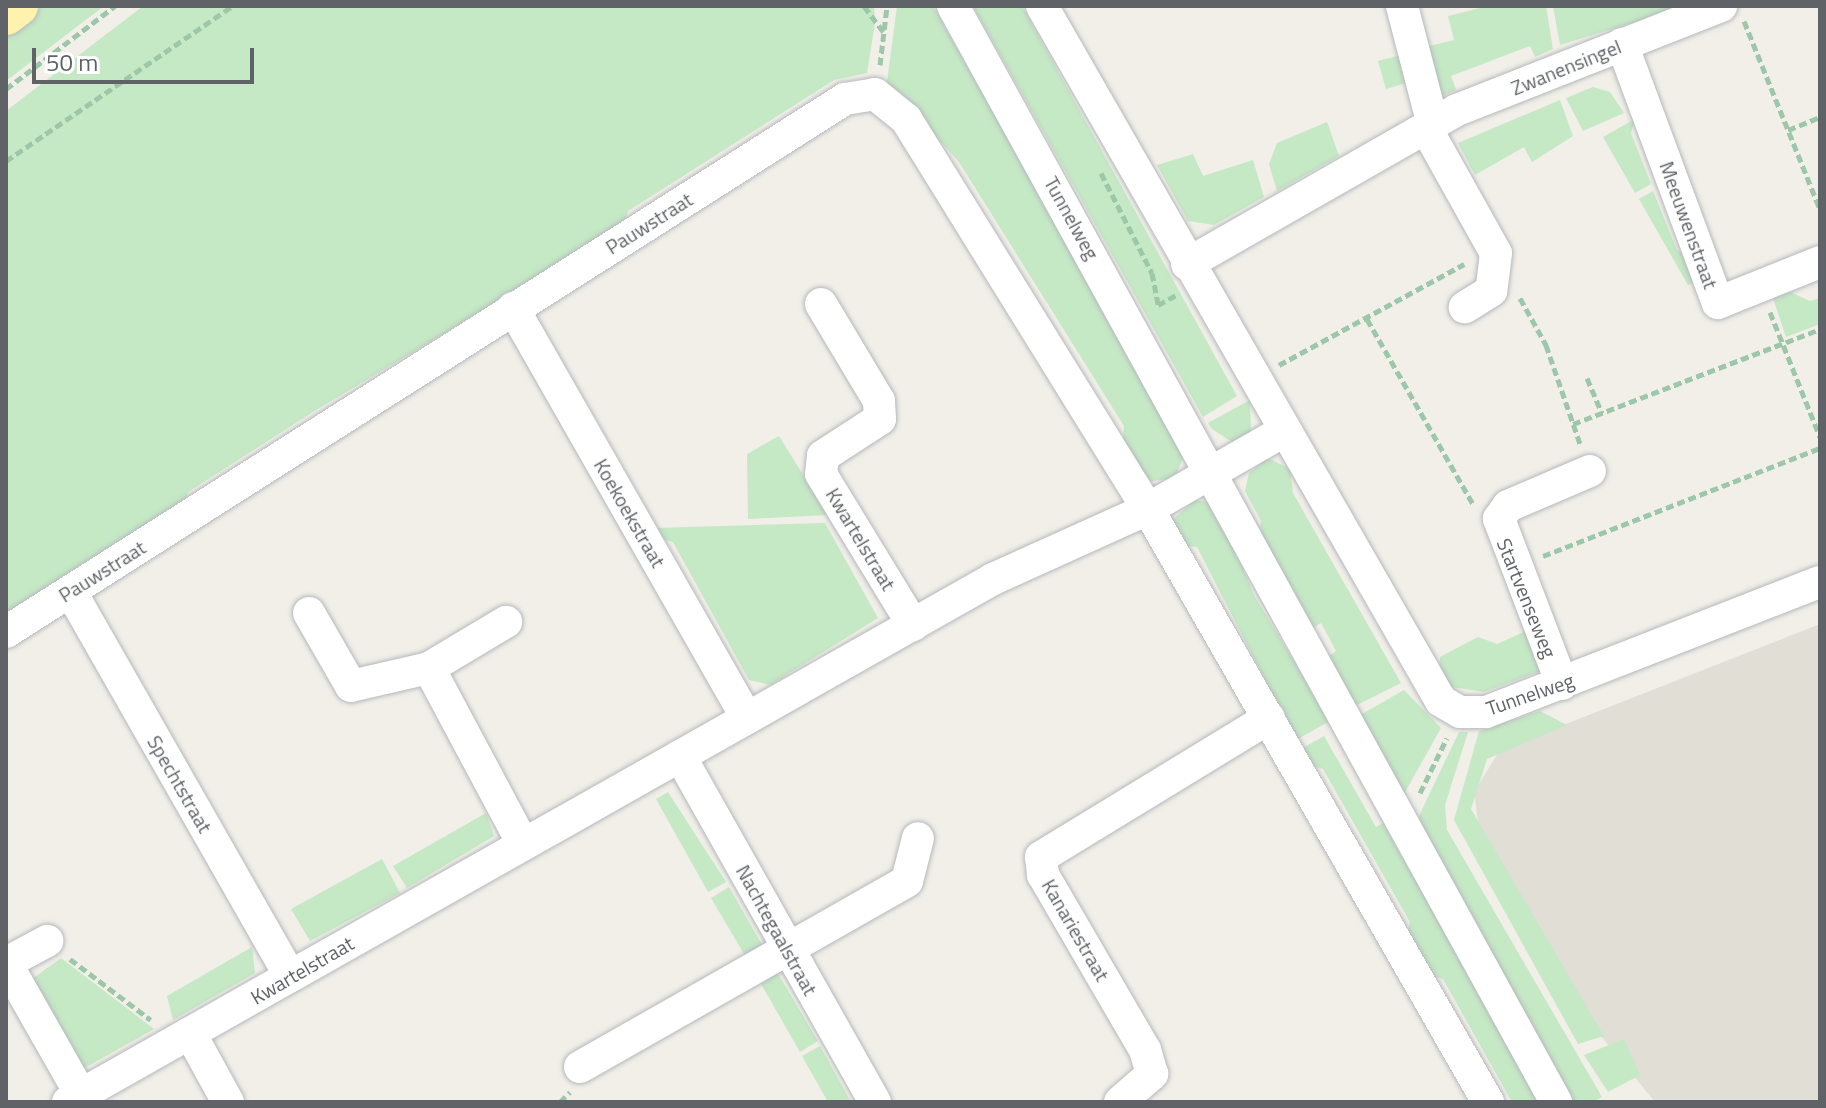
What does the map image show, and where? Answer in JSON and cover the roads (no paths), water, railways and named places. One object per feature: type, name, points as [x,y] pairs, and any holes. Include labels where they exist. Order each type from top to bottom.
[{"type":"main road","points":[[6,15],[18,6]]},
{"type":"street","name":"Tunnelweg","points":[[953,6],[1214,472],[1278,605],[1556,1102]]},
{"type":"street","name":"Tunnelweg","points":[[1042,6],[1422,676],[1460,712],[1486,712],[1820,582]]},
{"type":"street","points":[[1402,6],[1429,126],[1494,251],[1491,291],[1465,307]]},
{"type":"street","name":"Zwanensingel","points":[[1187,264],[1429,126],[1708,8]]},
{"type":"street","name":"Meeuwenstraat","points":[[1622,44],[1718,303],[1820,262]]},
{"type":"street","name":"Pauwstraat","points":[[6,632],[845,99],[875,94],[906,119],[1148,509]]},
{"type":"street","name":"Kwartelstraat","points":[[821,304],[879,401],[880,419],[823,456],[821,474],[913,625]]},
{"type":"street","name":"Koekoekstraat","points":[[513,308],[747,718]]},
{"type":"street","points":[[1214,472],[1282,432]]},
{"type":"street","name":"Startvenseweg","points":[[1562,684],[1516,566],[1500,534],[1508,506],[1590,471]]},
{"type":"street","name":"Kwartelstraat","points":[[47,941],[6,963],[74,1098],[993,579],[1148,509],[1214,472]]},
{"type":"street","points":[[1148,509],[1488,1102]]},
{"type":"street","name":"Spechtstraat","points":[[71,592],[290,976]]},
{"type":"street","points":[[309,613],[351,686],[429,668],[506,622]]},
{"type":"street","points":[[429,668],[523,844]]},
{"type":"street","name":"Kanariestraat","points":[[1120,1102],[1152,1074],[1145,1050],[1043,875],[1041,857],[1269,718]]},
{"type":"street","name":"Nachtegaalstraat","points":[[680,756],[875,1102]]},
{"type":"street","points":[[580,1067],[907,881],[918,838]]},
{"type":"street","points":[[184,1037],[228,1102]]}]
